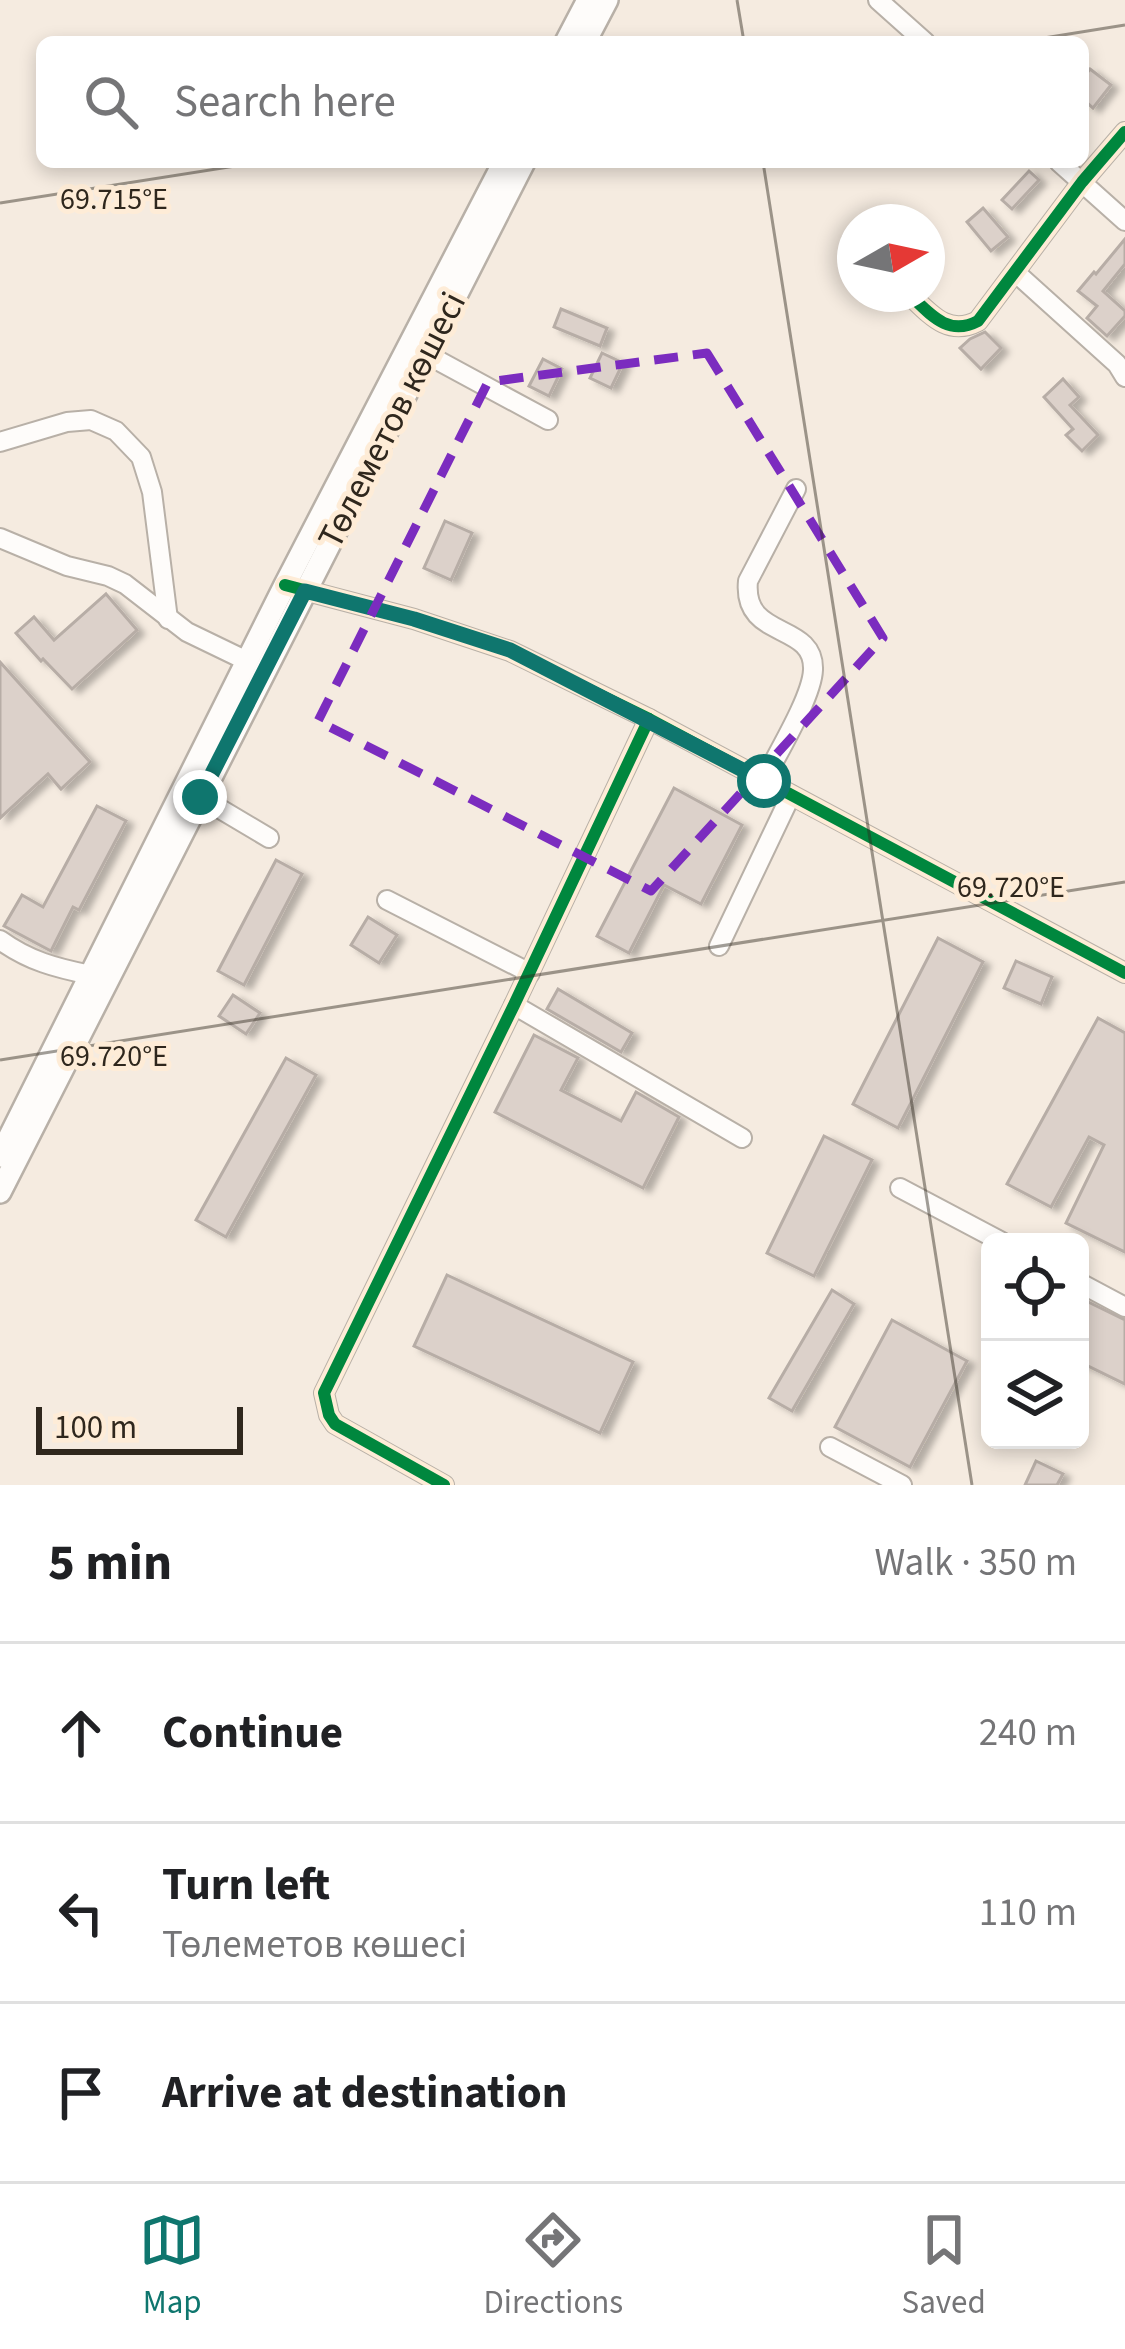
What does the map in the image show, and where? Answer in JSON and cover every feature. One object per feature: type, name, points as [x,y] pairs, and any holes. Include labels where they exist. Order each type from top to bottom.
[{"type":"main road","points":[[569,36],[588,0]]},
{"type":"main road","points":[[588,36],[607,0]]},
{"type":"main road","name":"Төлеметов көшесі","points":[[0,1192],[200,797],[295,588],[501,168]]},
{"type":"main road","name":"Төлеметов көшесі","points":[[0,1156],[5,1133],[91,975],[248,661],[295,588],[426,353],[521,168]]},
{"type":"street","points":[[878,0],[918,36]]},
{"type":"street","points":[[928,312],[947,326],[978,321],[1125,132]]},
{"type":"street","points":[[1067,168],[1125,221]]},
{"type":"street","points":[[1016,272],[1117,364],[1125,377]]},
{"type":"street","points":[[426,353],[548,420]]},
{"type":"street","points":[[0,442],[67,422],[92,420],[116,430],[141,457],[152,492],[168,619]]},
{"type":"street","points":[[764,781],[809,688],[813,669],[811,653],[799,639],[761,622],[751,608],[748,581],[796,489]]},
{"type":"street","points":[[0,538],[125,584],[187,632],[248,661]]},
{"type":"street","points":[[295,588],[510,650],[1125,973]]},
{"type":"street","points":[[444,1485],[334,1424],[324,1393],[649,719]]},
{"type":"street","points":[[718,946],[790,795]]},
{"type":"street","points":[[200,797],[269,838]]},
{"type":"street","points":[[387,900],[530,973]]},
{"type":"street","points":[[0,940],[22,956],[91,975]]},
{"type":"street","points":[[514,1005],[742,1138]]},
{"type":"street","points":[[900,1188],[985,1233]]},
{"type":"street","points":[[1089,1288],[1125,1307]]},
{"type":"street","points":[[830,1447],[902,1485]]},
{"type":"highlighted area","points":[[707,353],[883,638],[651,891],[318,721],[488,382]]},
{"type":"building","points":[[1089,70],[1111,85],[1093,108],[1089,104]]},
{"type":"building","points":[[1029,171],[1039,180],[1012,209],[1002,200]]},
{"type":"building","points":[[983,208],[1008,237],[991,251],[967,222]]},
{"type":"building","points":[[1125,239],[1125,264],[1103,291],[1125,316],[1107,336],[1087,318],[1097,306],[1078,291]]},
{"type":"building","points":[[561,309],[607,328],[600,346],[554,327]]},
{"type":"building","points":[[985,332],[1001,348],[981,369],[960,348]]},
{"type":"building","points":[[602,353],[623,363],[611,388],[590,378]]},
{"type":"building","points":[[543,359],[562,369],[549,396],[529,386]]},
{"type":"building","points":[[1063,379],[1079,397],[1070,405],[1098,435],[1082,451],[1066,435],[1073,429],[1044,397]]},
{"type":"building","points":[[445,521],[472,533],[451,580],[424,568]]},
{"type":"building","points":[[106,594],[137,630],[72,689],[16,633],[34,617],[54,640]]},
{"type":"building","points":[[0,662],[90,762],[61,789],[48,774],[0,818]]},
{"type":"building","points":[[674,788],[742,825],[701,904],[664,885],[629,953],[597,936]]},
{"type":"building","points":[[97,806],[126,821],[79,910],[73,907],[51,951],[4,926],[22,895],[43,907]]},
{"type":"building","points":[[276,860],[302,874],[244,985],[218,971]]},
{"type":"building","points":[[368,917],[397,935],[379,963],[351,945]]},
{"type":"building","points":[[938,938],[983,962],[898,1128],[853,1104]]},
{"type":"building","points":[[1016,961],[1052,977],[1041,1004],[1004,988]]},
{"type":"building","points":[[558,989],[632,1033],[621,1052],[547,1009]]},
{"type":"building","points":[[233,995],[260,1013],[246,1034],[219,1016]]},
{"type":"building","points":[[1098,1018],[1125,1033],[1125,1252],[1066,1223],[1104,1145],[1089,1137],[1051,1207],[1007,1184]]},
{"type":"building","points":[[534,1035],[578,1058],[561,1090],[621,1121],[636,1092],[679,1117],[643,1188],[495,1112]]},
{"type":"building","points":[[286,1058],[316,1075],[226,1237],[196,1220]]},
{"type":"building","points":[[824,1136],[872,1160],[814,1276],[767,1253]]},
{"type":"building","points":[[447,1275],[633,1362],[600,1433],[414,1346]]},
{"type":"building","points":[[832,1290],[854,1304],[792,1411],[769,1398]]},
{"type":"building","points":[[1089,1302],[1125,1320],[1125,1384],[1089,1366]]},
{"type":"building","points":[[892,1320],[967,1361],[910,1467],[835,1427]]},
{"type":"building","points":[[1036,1461],[1063,1474],[1057,1485],[1025,1485]]},
{"type":"cycle path","points":[[928,312],[949,325],[978,321],[1125,132]]},
{"type":"cycle path","points":[[285,585],[414,619],[510,651],[649,719],[1125,973]]},
{"type":"cycle path","points":[[444,1485],[335,1424],[324,1393],[649,719]]},
{"type":"route","points":[[200,797],[305,591],[510,650],[764,781]]}]
